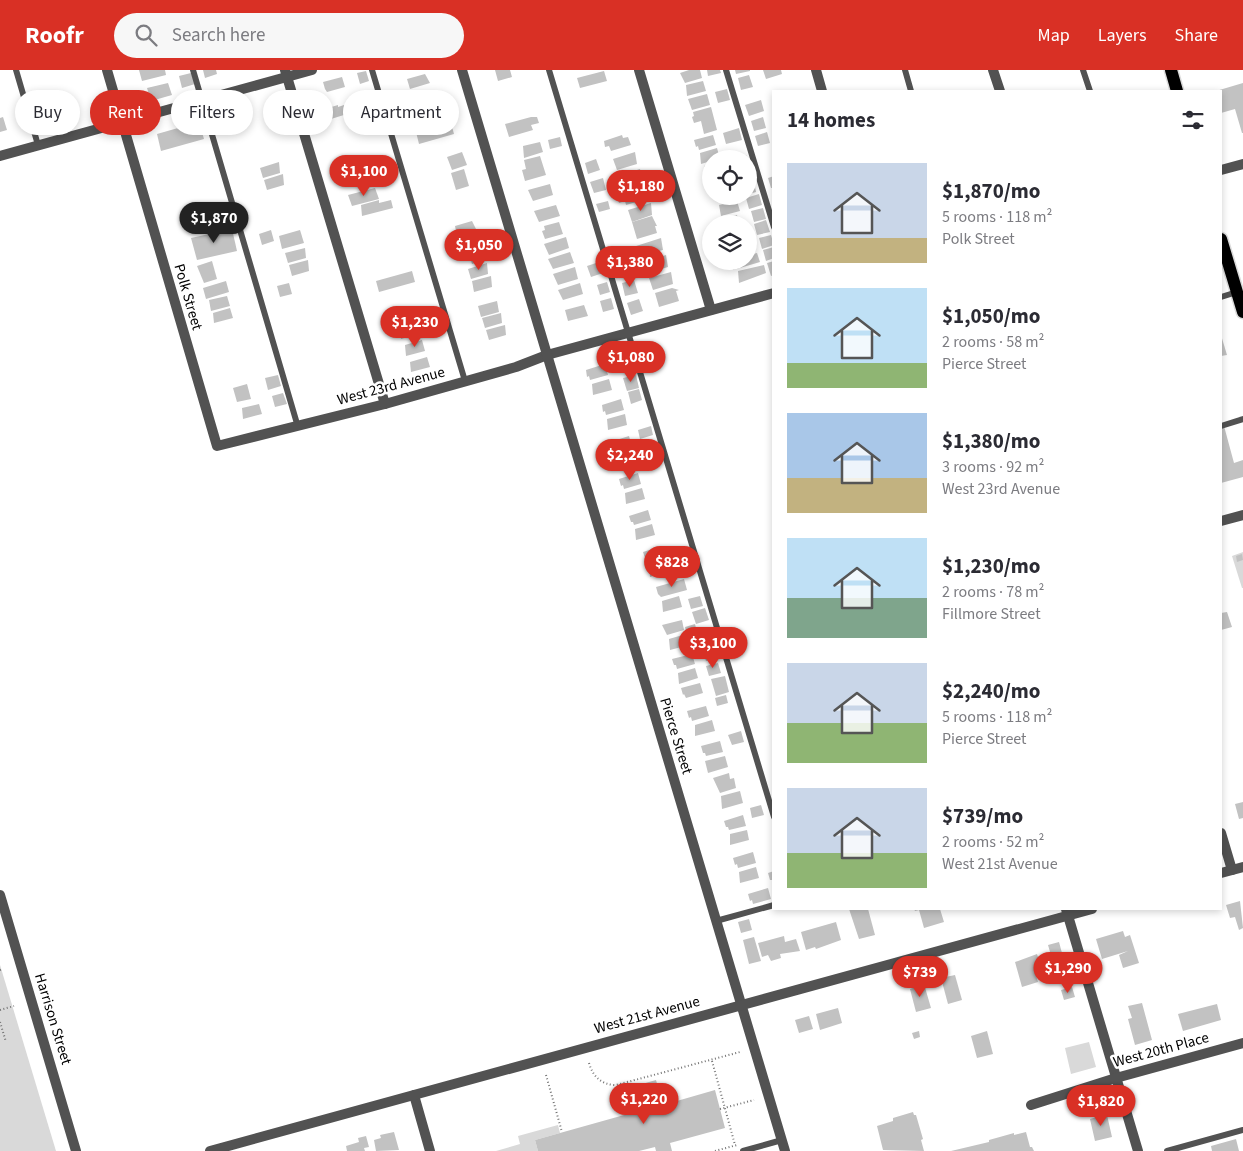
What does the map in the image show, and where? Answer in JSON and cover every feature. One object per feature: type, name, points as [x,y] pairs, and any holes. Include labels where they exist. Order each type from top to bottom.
[{"type":"main road","points":[[1170,70],[1177,90]]},
{"type":"main road","points":[[1222,246],[1225,267],[1239,294],[1243,312]]},
{"type":"street","name":"Polk Street","points":[[107,70],[113,90]]},
{"type":"street","points":[[234,90],[286,74],[312,70]]},
{"type":"street","name":"Pierce Street","points":[[462,70],[785,1151]]},
{"type":"street","points":[[639,70],[710,310]]},
{"type":"street","points":[[816,70],[822,90]]},
{"type":"street","points":[[993,70],[1000,90]]},
{"type":"street","points":[[286,74],[384,404]]},
{"type":"street","points":[[0,156],[90,131]]},
{"type":"street","name":"Polk Street","points":[[126,135],[217,446]]},
{"type":"street","points":[[1222,170],[1243,164]]},
{"type":"street","name":"West 23rd Avenue","points":[[217,446],[384,404],[516,368],[547,355],[772,294]]},
{"type":"street","points":[[1222,521],[1243,515]]},
{"type":"street","points":[[1222,836],[1232,870]]},
{"type":"street","points":[[1222,873],[1243,867]]},
{"type":"street","name":"Harrison Street","points":[[0,896],[3,920],[76,1151]]},
{"type":"street","name":"West 21st Avenue","points":[[210,1151],[741,1005],[1067,912],[1084,910]]},
{"type":"street","points":[[1067,912],[1138,1151]]},
{"type":"street","name":"West 20th Place","points":[[1031,1106],[1116,1078],[1243,1043]]},
{"type":"street","points":[[414,1095],[430,1151]]},
{"type":"lane","points":[[16,70],[38,145]]},
{"type":"lane","points":[[194,70],[199,90]]},
{"type":"lane","points":[[372,70],[465,381]]},
{"type":"lane","points":[[550,70],[772,810]]},
{"type":"lane","points":[[726,70],[772,220]]},
{"type":"lane","points":[[905,70],[911,90]]},
{"type":"lane","points":[[1083,70],[1090,90]]},
{"type":"lane","points":[[212,135],[298,426]]},
{"type":"lane","points":[[1222,297],[1239,294]]},
{"type":"lane","points":[[1222,426],[1243,419]]},
{"type":"lane","points":[[716,921],[772,906]]},
{"type":"lane","points":[[1167,1151],[1243,1130]]},
{"type":"lane","points":[[743,1151],[782,1140]]},
{"type":"path","points":[[0,1010],[14,1006]]},
{"type":"path","points":[[0,1022],[6,1042]]},
{"type":"path","points":[[589,1063],[597,1078],[609,1085],[616,1085],[740,1052]]},
{"type":"path","points":[[712,1060],[736,1145]]},
{"type":"path","points":[[546,1075],[562,1132]]},
{"type":"path","points":[[720,1109],[754,1100]]},
{"type":"shaded area","points":[[1243,552],[1243,588],[1242,588],[1232,556]]},
{"type":"shaded area","points":[[0,965],[56,1151],[0,1151]]},
{"type":"shaded area","points":[[1089,1042],[1096,1067],[1071,1074],[1065,1048]]},
{"type":"shaded area","points":[[558,1125],[560,1133],[535,1140],[538,1151],[496,1151],[520,1144],[518,1136]]},
{"type":"building","points":[[139,70],[165,70],[166,75],[142,81]]},
{"type":"building","points":[[203,70],[216,70],[217,74],[205,78]]},
{"type":"building","points":[[495,70],[510,70],[512,77],[498,81]]},
{"type":"building","points":[[689,70],[700,70],[702,78],[685,83],[680,73]]},
{"type":"building","points":[[707,70],[720,70],[721,73],[708,76]]},
{"type":"building","points":[[735,70],[750,70],[750,71],[736,74]]},
{"type":"building","points":[[763,70],[781,70],[782,74],[766,79]]},
{"type":"building","points":[[366,71],[369,81],[360,84],[357,73]]},
{"type":"building","points":[[604,71],[607,81],[580,88],[577,78]]},
{"type":"building","points":[[191,73],[195,84],[182,88],[179,76]]},
{"type":"building","points":[[425,74],[430,83],[410,89],[407,79]]},
{"type":"building","points":[[749,75],[753,87],[741,90],[738,78]]},
{"type":"building","points":[[342,77],[345,87],[326,90],[323,82]]},
{"type":"building","points":[[703,81],[706,91],[687,96],[686,85]]},
{"type":"building","points":[[168,83],[171,95],[161,98],[161,90],[148,90],[147,88]]},
{"type":"building","points":[[1243,83],[1243,133],[1235,109],[1222,113],[1222,90],[1219,90]]},
{"type":"building","points":[[727,89],[730,100],[718,103],[715,92]]},
{"type":"building","points":[[707,94],[710,105],[692,110],[688,99]]},
{"type":"building","points":[[761,100],[764,111],[749,116],[745,105]]},
{"type":"building","points":[[343,105],[343,115],[333,118],[333,106]]},
{"type":"building","points":[[711,107],[717,130],[704,134],[701,121],[694,123],[693,112]]},
{"type":"building","points":[[3,117],[7,130],[0,132],[0,118]]},
{"type":"building","points":[[537,117],[539,123],[531,125],[533,130],[509,137],[505,124]]},
{"type":"building","points":[[763,117],[766,128],[754,131],[751,121]]},
{"type":"building","points":[[739,128],[742,140],[726,144],[723,133]]},
{"type":"building","points":[[171,130],[171,135],[203,135],[204,139],[161,151],[157,135],[161,135],[161,133]]},
{"type":"building","points":[[767,132],[770,143],[758,146],[755,136]]},
{"type":"building","points":[[417,135],[450,135],[419,144]]},
{"type":"building","points":[[622,135],[623,138],[628,137],[631,145],[611,151],[609,146],[605,147],[604,141]]},
{"type":"building","points":[[713,135],[716,145],[699,150],[698,146],[696,147],[694,140]]},
{"type":"building","points":[[560,137],[562,146],[550,149],[548,140]]},
{"type":"building","points":[[540,142],[543,152],[524,158],[523,146]]},
{"type":"building","points":[[462,152],[467,165],[452,170],[447,157]]},
{"type":"building","points":[[635,152],[637,164],[617,170],[613,159]]},
{"type":"building","points":[[702,152],[701,164],[700,153]]},
{"type":"building","points":[[540,156],[546,175],[525,181],[522,170],[526,169],[524,160]]},
{"type":"building","points":[[596,159],[600,170],[588,174],[585,163]]},
{"type":"building","points":[[279,162],[280,173],[263,178],[260,168]]},
{"type":"building","points":[[464,169],[469,186],[456,190],[451,173]]},
{"type":"building","points":[[640,169],[642,181],[622,187],[618,176]]},
{"type":"building","points":[[283,174],[284,185],[267,190],[264,180]]},
{"type":"building","points":[[772,177],[772,188],[771,188],[768,178]]},
{"type":"building","points":[[603,178],[606,190],[594,193],[590,182]]},
{"type":"building","points":[[550,184],[553,195],[533,201],[528,190]]},
{"type":"building","points":[[645,187],[647,199],[626,205],[625,201],[619,203],[617,195]]},
{"type":"building","points":[[375,188],[379,199],[352,206],[348,195]]},
{"type":"building","points":[[759,194],[762,205],[749,209],[748,205],[757,205],[757,195]]},
{"type":"building","points":[[379,200],[379,203],[391,200],[393,208],[362,216],[361,205]]},
{"type":"building","points":[[608,201],[610,209],[599,212],[596,204]]},
{"type":"building","points":[[651,203],[652,215],[632,222],[628,210]]},
{"type":"building","points":[[556,205],[560,216],[539,222],[534,211]]},
{"type":"building","points":[[719,205],[738,205],[740,211],[721,215]]},
{"type":"building","points":[[763,208],[766,219],[757,221],[757,215],[752,215],[751,211]]},
{"type":"building","points":[[652,216],[657,226],[655,226],[657,233],[637,239],[632,222]]},
{"type":"building","points":[[766,220],[770,232],[757,235],[757,223]]},
{"type":"building","points":[[472,221],[477,231],[457,236],[455,226]]},
{"type":"building","points":[[559,222],[563,234],[545,239],[542,231],[545,230],[544,226]]},
{"type":"building","points":[[232,229],[237,251],[197,260],[191,238]]},
{"type":"building","points":[[271,230],[274,241],[262,245],[259,234]]},
{"type":"building","points":[[300,230],[304,243],[282,249],[279,236]]},
{"type":"building","points":[[771,235],[772,246],[762,249],[759,238]]},
{"type":"building","points":[[566,237],[569,248],[549,255],[544,244]]},
{"type":"building","points":[[661,238],[663,250],[636,257],[633,247]]},
{"type":"building","points":[[480,239],[486,260],[472,264],[466,243]]},
{"type":"building","points":[[622,246],[625,257],[614,260],[611,249]]},
{"type":"building","points":[[305,248],[306,258],[288,263],[285,253]]},
{"type":"building","points":[[772,248],[772,259],[766,261],[763,250]]},
{"type":"building","points":[[570,252],[574,263],[553,269],[548,259]]},
{"type":"building","points":[[666,255],[668,267],[648,273],[644,262]]},
{"type":"building","points":[[308,260],[309,271],[292,276],[289,265]]},
{"type":"building","points":[[212,261],[217,279],[204,283],[197,266]]},
{"type":"building","points":[[599,262],[603,273],[591,277],[587,266]]},
{"type":"building","points":[[772,262],[772,276],[771,276],[767,263]]},
{"type":"building","points":[[487,263],[488,274],[471,279],[468,269]]},
{"type":"building","points":[[764,265],[766,273],[739,283],[738,271],[757,270],[757,267]]},
{"type":"building","points":[[575,267],[578,279],[558,285],[553,274]]},
{"type":"building","points":[[412,271],[415,282],[379,292],[376,281]]},
{"type":"building","points":[[671,272],[673,284],[653,290],[649,278]]},
{"type":"building","points":[[491,276],[492,287],[474,292],[472,281]]},
{"type":"building","points":[[634,280],[638,293],[625,296],[622,283]]},
{"type":"building","points":[[226,281],[229,292],[206,299],[203,288]]},
{"type":"building","points":[[607,282],[610,292],[600,295],[597,285]]},
{"type":"building","points":[[289,283],[292,294],[280,297],[277,286]]},
{"type":"building","points":[[580,283],[583,294],[563,300],[558,290]]},
{"type":"building","points":[[672,288],[679,290],[676,291],[679,301],[659,307],[655,293]]},
{"type":"building","points":[[227,296],[230,306],[211,311],[209,300]]},
{"type":"building","points":[[611,298],[614,309],[603,312],[600,301]]},
{"type":"building","points":[[639,299],[643,311],[631,315],[627,303]]},
{"type":"building","points":[[497,301],[499,312],[481,317],[478,306]]},
{"type":"building","points":[[584,305],[588,316],[568,321],[565,310]]},
{"type":"building","points":[[230,308],[233,318],[214,323],[213,313]]},
{"type":"building","points":[[501,313],[502,323],[485,328],[482,318]]},
{"type":"building","points":[[417,323],[420,333],[401,339],[400,328]]},
{"type":"building","points":[[505,325],[506,335],[489,340],[486,330]]},
{"type":"building","points":[[1222,338],[1227,355],[1222,356]]},
{"type":"building","points":[[422,340],[425,351],[406,356],[405,345]]},
{"type":"building","points":[[427,357],[430,367],[411,372],[410,362]]},
{"type":"building","points":[[605,364],[608,375],[590,380],[589,376],[587,377],[586,370]]},
{"type":"building","points":[[278,375],[281,386],[268,390],[265,378]]},
{"type":"building","points":[[636,375],[639,388],[627,391],[623,378]]},
{"type":"building","points":[[609,379],[612,390],[593,395],[592,384]]},
{"type":"building","points":[[247,384],[251,399],[237,402],[233,388]]},
{"type":"building","points":[[639,389],[642,400],[631,404],[628,392]]},
{"type":"building","points":[[283,393],[287,404],[275,407],[272,396]]},
{"type":"building","points":[[621,399],[624,410],[606,415],[605,411],[603,412],[602,405]]},
{"type":"building","points":[[259,404],[262,414],[243,419],[242,408]]},
{"type":"building","points":[[625,414],[627,425],[608,430],[607,419]]},
{"type":"building","points":[[651,426],[653,435],[640,439],[638,430]]},
{"type":"building","points":[[1224,426],[1234,463],[1243,460],[1243,477],[1222,483],[1222,427]]},
{"type":"building","points":[[629,436],[632,447],[614,452],[613,448],[611,449],[610,442]]},
{"type":"building","points":[[633,452],[636,462],[616,467],[616,456]]},
{"type":"building","points":[[638,473],[641,484],[624,489],[623,485],[621,486],[619,479]]},
{"type":"building","points":[[642,488],[645,499],[626,504],[625,493]]},
{"type":"building","points":[[648,510],[651,520],[634,525],[631,522],[629,516]]},
{"type":"building","points":[[652,524],[655,535],[636,540],[635,529]]},
{"type":"building","points":[[662,546],[665,557],[648,561],[645,558],[643,552]]},
{"type":"building","points":[[1242,554],[1243,560],[1237,562],[1236,556]]},
{"type":"building","points":[[666,561],[669,571],[650,577],[649,566]]},
{"type":"building","points":[[684,579],[687,590],[661,597],[658,594],[656,587]]},
{"type":"building","points":[[679,596],[682,607],[663,612],[662,601]]},
{"type":"building","points":[[700,596],[703,606],[691,609],[688,599]]},
{"type":"building","points":[[705,608],[709,620],[696,624],[692,612]]},
{"type":"building","points":[[1227,612],[1232,627],[1222,630],[1222,613]]},
{"type":"building","points":[[682,620],[684,630],[667,635],[662,625]]},
{"type":"building","points":[[695,624],[696,628],[686,631],[685,627]]},
{"type":"building","points":[[711,632],[714,643],[702,646],[699,635]]},
{"type":"building","points":[[686,634],[689,645],[670,650],[669,639]]},
{"type":"building","points":[[713,648],[716,658],[706,661],[703,651]]},
{"type":"building","points":[[692,654],[695,664],[677,669],[672,659]]},
{"type":"building","points":[[718,663],[721,673],[709,676],[706,666]]},
{"type":"building","points":[[695,668],[698,678],[679,684],[678,673]]},
{"type":"building","points":[[725,676],[729,692],[716,696],[711,679]]},
{"type":"building","points":[[700,683],[703,693],[686,698],[683,695],[681,688]]},
{"type":"building","points":[[726,695],[728,703],[717,706],[715,698]]},
{"type":"building","points":[[706,706],[709,716],[692,721],[691,717],[689,718],[687,711]]},
{"type":"building","points":[[712,720],[715,731],[695,736],[695,725]]},
{"type":"building","points":[[741,731],[744,742],[732,745],[728,735]]},
{"type":"building","points":[[720,741],[723,752],[706,756],[703,753],[701,746]]},
{"type":"building","points":[[725,756],[728,767],[708,773],[705,761]]},
{"type":"building","points":[[729,773],[730,779],[734,778],[736,788],[720,793],[713,778]]},
{"type":"building","points":[[740,791],[743,803],[722,809],[721,796]]},
{"type":"building","points":[[1243,802],[1243,818],[1239,819],[1235,804]]},
{"type":"building","points":[[761,805],[764,815],[752,818],[750,808]]},
{"type":"building","points":[[743,815],[746,826],[729,830],[726,827],[724,821]]},
{"type":"building","points":[[747,830],[749,840],[730,845],[730,834]]},
{"type":"building","points":[[753,852],[756,863],[738,868],[737,864],[735,865],[733,858]]},
{"type":"building","points":[[756,867],[759,878],[740,883],[739,872]]},
{"type":"building","points":[[772,872],[772,880],[770,880],[768,873]]},
{"type":"building","points":[[768,888],[771,899],[753,904],[752,900],[750,901],[748,894]]},
{"type":"building","points":[[1240,901],[1243,928],[1239,930],[1235,917],[1230,918],[1226,905]]},
{"type":"building","points":[[849,910],[868,910],[875,935],[859,939]]},
{"type":"building","points":[[919,910],[940,910],[944,922],[924,928]]},
{"type":"building","points":[[749,919],[752,930],[741,933],[738,922]]},
{"type":"building","points":[[836,922],[841,940],[816,949],[815,947],[806,950],[801,932]]},
{"type":"building","points":[[1123,931],[1125,937],[1130,935],[1139,963],[1123,968],[1119,955],[1128,951],[1102,959],[1096,939]]},
{"type":"building","points":[[784,936],[785,942],[796,939],[800,951],[780,954],[781,958],[771,961],[768,955],[762,957],[758,943]]},
{"type":"building","points":[[754,937],[761,961],[749,964],[743,940]]},
{"type":"building","points":[[1059,942],[1065,964],[1063,965],[1064,970],[1056,972],[1048,945]]},
{"type":"building","points":[[1037,954],[1041,966],[1034,969],[1038,982],[1022,987],[1015,962]]},
{"type":"building","points":[[955,975],[962,1000],[948,1004],[941,978]]},
{"type":"building","points":[[924,984],[931,1008],[916,1012],[910,989]]},
{"type":"building","points":[[1072,987],[1075,997],[1064,1000],[1061,990]]},
{"type":"building","points":[[1142,1003],[1152,1040],[1135,1045],[1128,1019],[1132,1018],[1128,1006]]},
{"type":"building","points":[[1217,1004],[1221,1020],[1183,1031],[1178,1014]]},
{"type":"building","points":[[838,1008],[842,1023],[820,1030],[816,1014]]},
{"type":"building","points":[[809,1016],[813,1029],[799,1033],[795,1020]]},
{"type":"building","points":[[919,1031],[920,1037],[914,1039],[912,1033]]},
{"type":"building","points":[[987,1031],[993,1054],[977,1058],[971,1036]]},
{"type":"building","points":[[656,1080],[663,1105],[715,1090],[725,1128],[670,1143],[672,1151],[656,1151],[655,1147],[639,1151],[538,1151],[535,1140],[642,1110],[635,1086]]},
{"type":"building","points":[[913,1112],[916,1115],[923,1139],[921,1140],[924,1151],[883,1150],[877,1126],[893,1121],[893,1118]]},
{"type":"building","points":[[1101,1113],[1102,1116],[1107,1115],[1112,1137],[1095,1141],[1090,1119],[1097,1117],[1096,1114]]},
{"type":"building","points":[[394,1132],[399,1150],[376,1151],[374,1140],[381,1138],[380,1135]]},
{"type":"building","points":[[1026,1132],[1030,1147],[1034,1151],[951,1151],[989,1142],[989,1140],[1014,1133],[1014,1135]]},
{"type":"building","points":[[366,1136],[369,1147],[364,1148],[365,1151],[347,1151],[346,1146],[359,1142],[358,1138]]},
{"type":"building","points":[[1236,1139],[1239,1151],[1212,1151],[1211,1146]]}]
